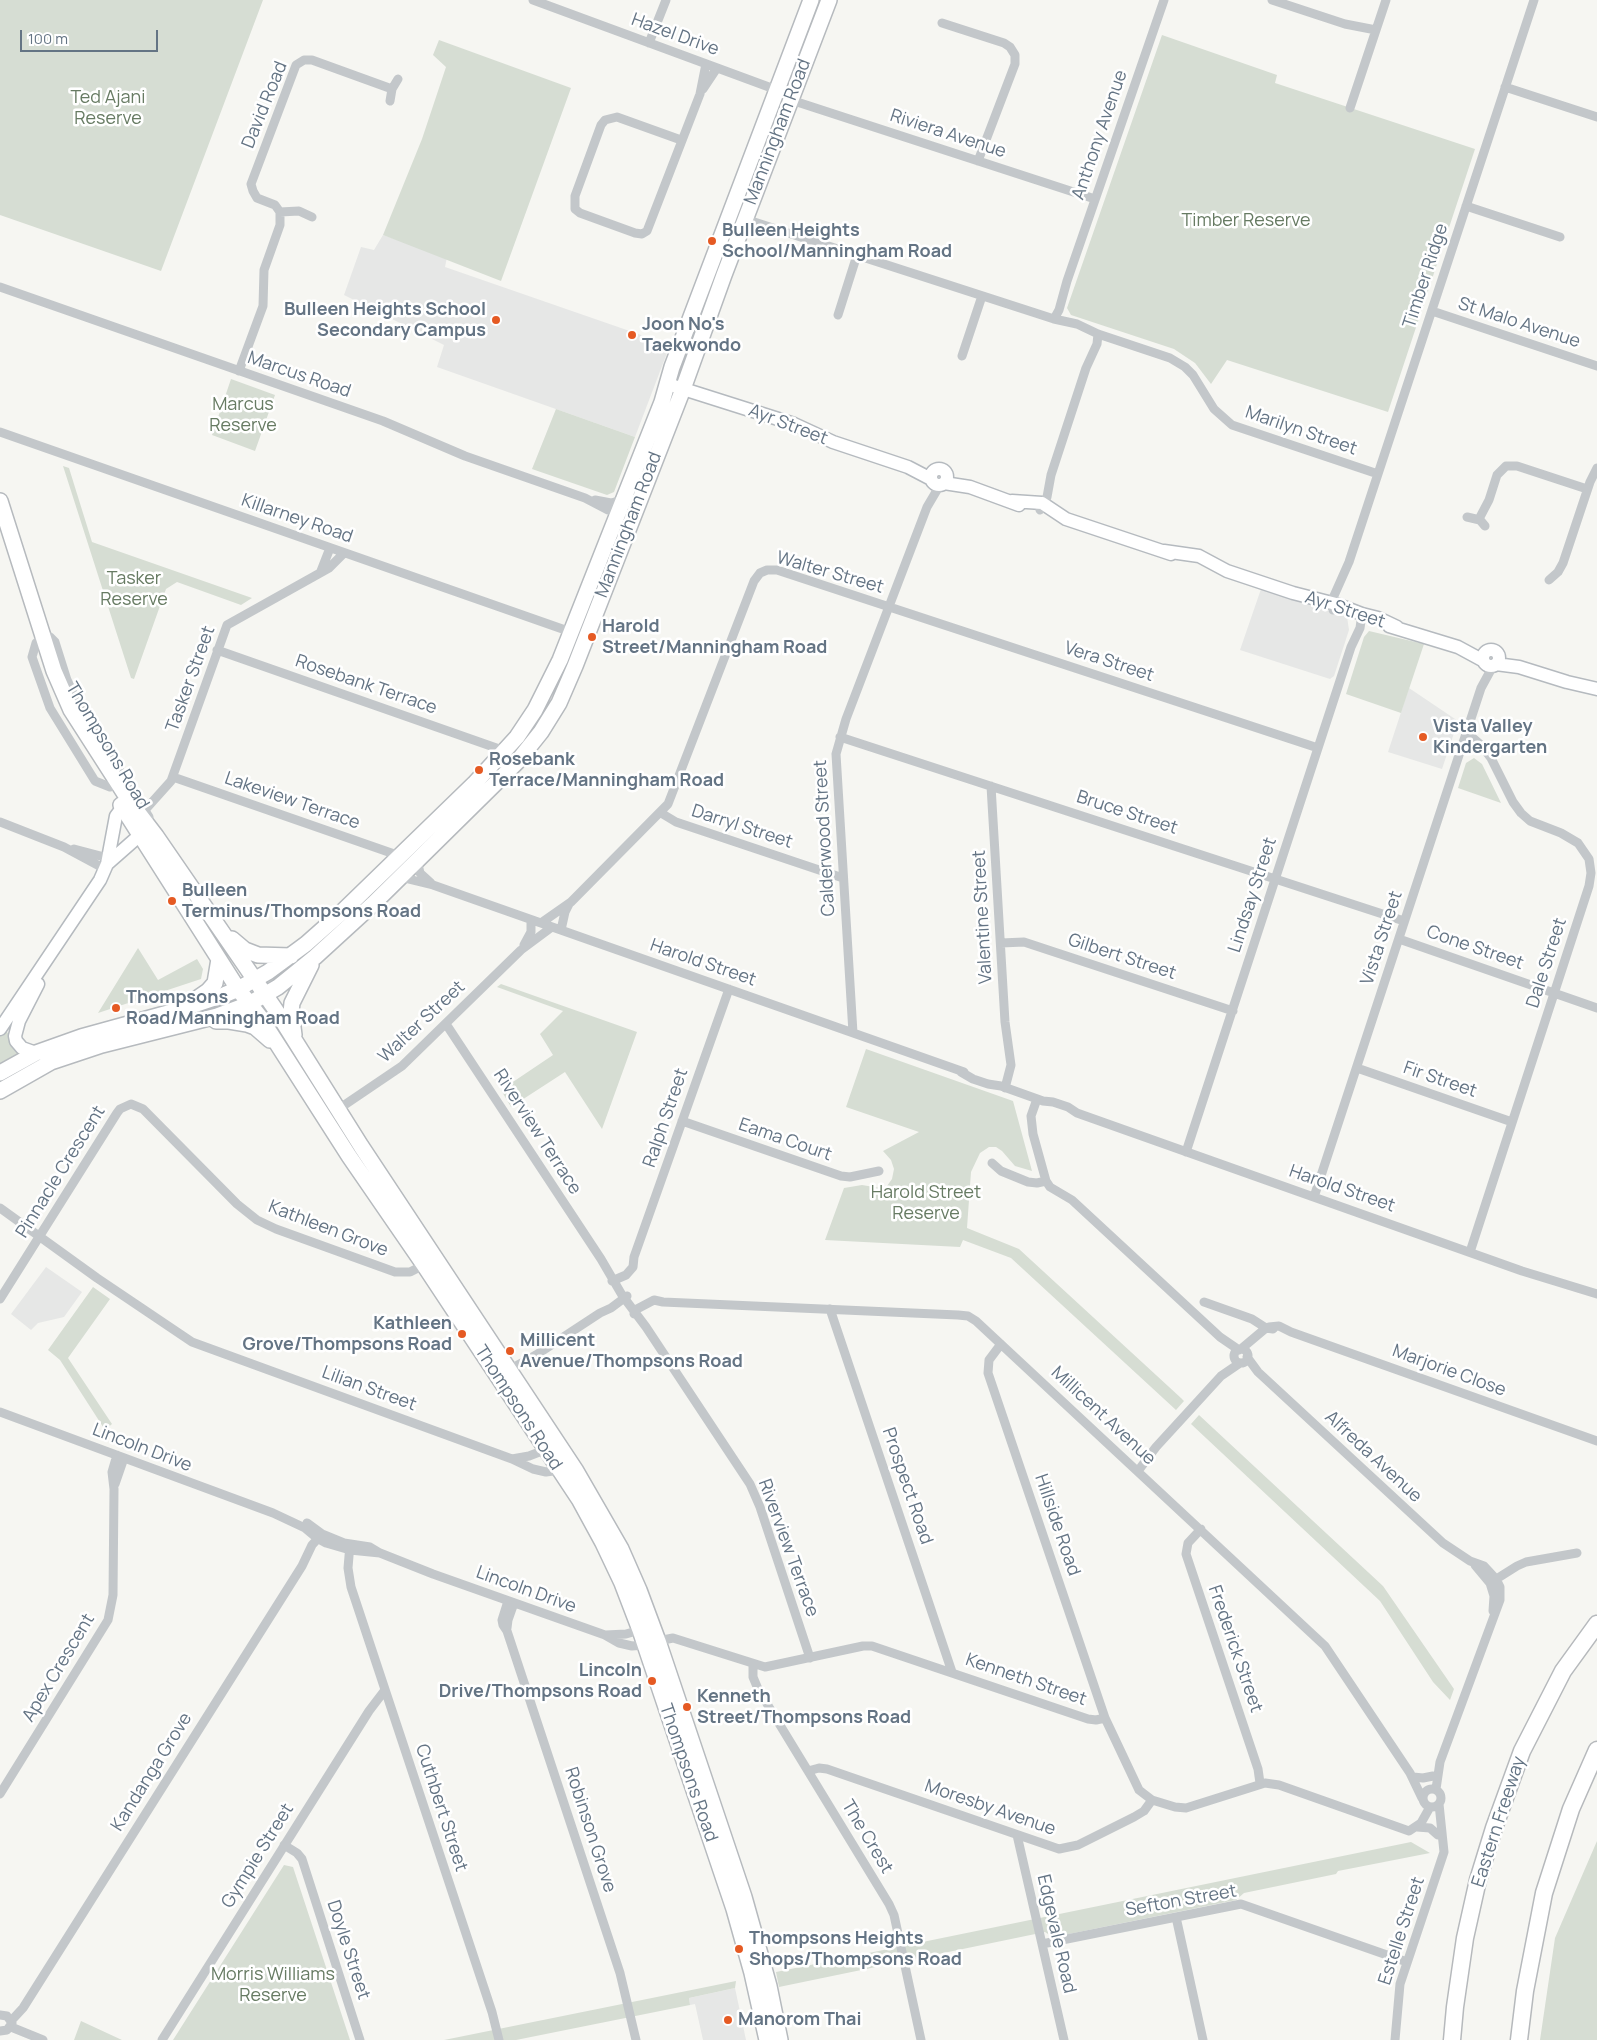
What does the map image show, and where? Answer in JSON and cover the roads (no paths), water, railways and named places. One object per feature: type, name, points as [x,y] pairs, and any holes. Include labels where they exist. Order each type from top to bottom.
[{"type":"highway","name":"Eastern Freeway","points":[[1452,2040],[1454,2007],[1466,1938],[1478,1880],[1494,1828],[1522,1751],[1563,1670],[1597,1624]]},
{"type":"highway","points":[[1519,2040],[1544,1894],[1571,1809],[1597,1750]]},
{"type":"main road","name":"Manningham Road","points":[[0,1074],[36,1053],[81,1036],[179,1010],[238,990],[291,956],[319,934],[400,856],[505,751],[526,724],[544,695],[571,632],[667,384],[811,0]]},
{"type":"main road","name":"Manningham Road","points":[[0,1091],[35,1069],[69,1055],[102,1045],[195,1023],[236,1010],[266,995],[315,957],[400,877],[517,762],[550,719],[566,686],[683,389],[745,219],[829,0]]},
{"type":"main road","name":"Thompsons Road","points":[[0,501],[40,640],[48,681],[64,715],[110,787],[156,836],[266,995],[429,1261]]},
{"type":"main road","name":"Thompsons Road","points":[[0,530],[59,686],[126,805]]},
{"type":"main road","name":"Thompsons Road","points":[[143,823],[238,990],[282,1051],[349,1156],[429,1261],[507,1375],[564,1452],[621,1549],[631,1570],[734,1909],[752,1973],[767,2040]]},
{"type":"main road","points":[[217,924],[237,945],[251,953],[266,957],[291,956]]},
{"type":"main road","points":[[295,1041],[291,1012],[292,1003],[315,957]]},
{"type":"main road","points":[[179,1010],[201,997],[212,987],[217,978],[219,959]]},
{"type":"main road","points":[[195,1023],[229,1021],[247,1024],[262,1032],[282,1051]]},
{"type":"main road","name":"Thompsons Road","points":[[507,1375],[546,1450],[578,1499],[603,1543],[622,1583],[640,1630]]},
{"type":"main road","points":[[640,1630],[648,1632],[652,1643]]},
{"type":"main road","name":"Thompsons Road","points":[[652,1643],[744,1897],[769,1986],[780,2040]]},
{"type":"street","name":"Hazel Drive","points":[[533,0],[777,90]]},
{"type":"street","points":[[649,43],[666,0]]},
{"type":"street","name":"Anthony Avenue","points":[[1054,319],[1063,299],[1067,281],[1164,0]]},
{"type":"street","points":[[1272,0],[1374,34]]},
{"type":"street","points":[[1350,108],[1386,0]]},
{"type":"street","name":"Timber Ridge","points":[[1334,606],[1534,0]]},
{"type":"street","points":[[942,23],[1004,43],[1010,47],[1015,55],[1015,64],[978,161]]},
{"type":"street","name":"David Road","points":[[312,217],[299,211],[280,212],[275,206],[258,198],[251,184],[296,65],[304,60],[312,60],[392,89]]},
{"type":"street","points":[[682,140],[617,117],[605,120],[575,196],[575,209],[580,213],[635,233],[644,233],[648,227],[700,94],[706,64]]},
{"type":"street","points":[[700,94],[717,68]]},
{"type":"street","points":[[390,101],[392,89],[398,79]]},
{"type":"street","points":[[1505,87],[1597,118]]},
{"type":"street","name":"Riviera Avenue","points":[[791,100],[1095,199]]},
{"type":"street","points":[[1466,206],[1560,237]]},
{"type":"street","points":[[239,371],[264,301],[264,270],[280,224],[280,212]]},
{"type":"street","name":"Marilyn Street","points":[[745,219],[1054,319],[1078,324],[1098,334],[1154,352],[1177,362],[1193,375],[1214,409],[1232,424],[1378,474]]},
{"type":"street","points":[[838,315],[858,255]]},
{"type":"street","name":"Marcus Road","points":[[0,287],[383,421],[465,456],[585,498],[619,507]]},
{"type":"street","points":[[962,356],[982,296]]},
{"type":"street","name":"St Malo Avenue","points":[[1432,311],[1597,366]]},
{"type":"street","points":[[1041,505],[1044,488],[1051,475],[1086,368],[1090,348],[1098,334]]},
{"type":"street","name":"Ayr Street","points":[[667,384],[794,424],[833,442],[938,479],[1012,501],[1027,508],[1041,505],[1051,517],[1066,519],[1164,551],[1199,556],[1227,571],[1334,606],[1360,619],[1378,618],[1397,627],[1458,647],[1490,660],[1567,682],[1597,688]]},
{"type":"street","name":"Killarney Road","points":[[0,432],[571,632]]},
{"type":"street","name":"Killarney Road","points":[[0,438],[13,437]]},
{"type":"street","points":[[1467,517],[1482,523],[1497,475],[1506,466],[1517,466],[1587,489]]},
{"type":"street","points":[[1549,580],[1558,572],[1563,563],[1587,489],[1597,468]]},
{"type":"street","name":"Calderwood Street","points":[[852,1033],[836,759],[840,737],[938,479]]},
{"type":"street","name":"Marcus Road","points":[[585,498],[619,507],[633,515]]},
{"type":"street","points":[[322,571],[330,548]]},
{"type":"street","name":"Tasker Street","points":[[143,823],[173,777],[225,629],[229,624],[334,564],[344,553]]},
{"type":"street","name":"Walter Street","points":[[541,923],[571,902],[660,813],[671,798],[754,581],[760,573],[767,570],[777,570],[889,607]]},
{"type":"street","name":"Vera Street","points":[[889,607],[1318,748]]},
{"type":"street","name":"Lindsay Street","points":[[1186,1152],[1360,619]]},
{"type":"street","name":"Thompsons Road","points":[[40,640],[50,636],[55,642],[67,680],[79,706],[143,823]]},
{"type":"street","name":"Rosebank Terrace","points":[[217,650],[505,751]]},
{"type":"street","name":"Vista Street","points":[[1314,1197],[1490,660]]},
{"type":"street","name":"Dale Street","points":[[1466,732],[1476,740],[1491,758],[1520,813],[1535,824],[1574,840],[1582,847],[1589,859],[1591,873],[1589,886],[1470,1252]]},
{"type":"street","name":"Bruce Street","points":[[840,737],[1404,921]]},
{"type":"street","name":"Lakeview Terrace","points":[[173,777],[400,856]]},
{"type":"street","name":"Valentine Street","points":[[991,786],[1005,1022],[1011,1069],[1006,1088]]},
{"type":"street","points":[[108,862],[116,816],[126,805]]},
{"type":"street","name":"Darryl Street","points":[[660,813],[676,822],[843,878]]},
{"type":"street","points":[[0,822],[108,862]]},
{"type":"street","points":[[0,1029],[94,890],[108,862],[143,823]]},
{"type":"street","points":[[417,860],[420,873],[433,885]]},
{"type":"street","name":"Harold Street","points":[[400,877],[433,885],[961,1072],[990,1079],[1006,1088],[1037,1099],[1051,1107],[1077,1113],[1522,1271],[1597,1294]]},
{"type":"street","name":"Walter Street","points":[[561,930],[565,912],[571,902]]},
{"type":"street","name":"Walter Street","points":[[522,950],[531,932],[531,920]]},
{"type":"street","name":"Walter Street","points":[[337,1110],[397,1071],[522,950],[552,927]]},
{"type":"street","name":"Cone Street","points":[[1399,939],[1597,1008]]},
{"type":"street","name":"Gilbert Street","points":[[1001,943],[1024,942],[1233,1010]]},
{"type":"street","points":[[36,1053],[26,1051],[18,1045],[14,1036],[53,952]]},
{"type":"street","name":"Ralph Street","points":[[615,1279],[634,1257],[729,989]]},
{"type":"street","name":"Riverview Terrace","points":[[446,1024],[755,1493],[810,1658]]},
{"type":"street","name":"Fir Street","points":[[1357,1068],[1512,1122]]},
{"type":"street","points":[[992,1163],[1001,1171],[1028,1182],[1046,1181],[1032,1134],[1032,1116],[1037,1099]]},
{"type":"street","name":"Pinnacle Crescent","points":[[0,1299],[117,1113],[125,1106],[131,1104],[143,1109]]},
{"type":"street","name":"Kathleen Grove","points":[[143,1109],[237,1204],[257,1220],[276,1229],[395,1272],[410,1272],[429,1261]]},
{"type":"street","name":"Eama Court","points":[[682,1121],[841,1176],[850,1177],[879,1172]]},
{"type":"street","name":"Alfreda Avenue","points":[[1046,1181],[1054,1190],[1072,1200],[1443,1543],[1470,1561],[1493,1581]]},
{"type":"street","name":"Lilian Street","points":[[0,1208],[97,1278],[192,1342],[512,1459],[540,1472],[553,1471],[558,1468]]},
{"type":"street","points":[[507,1375],[624,1296]]},
{"type":"street","name":"Millicent Avenue","points":[[637,1312],[663,1302],[964,1316],[976,1321],[1326,1646],[1411,1775],[1430,1798]]},
{"type":"street","name":"Marjorie Close","points":[[1204,1302],[1252,1319],[1268,1328],[1291,1332],[1597,1441]]},
{"type":"street","name":"Prospect Road","points":[[830,1310],[952,1672]]},
{"type":"street","points":[[1135,1469],[1258,1336],[1268,1328]]},
{"type":"street","name":"Hillside Road","points":[[1001,1344],[989,1360],[988,1373],[1105,1718]]},
{"type":"street","name":"Lincoln Drive","points":[[0,1412],[273,1513],[304,1522],[320,1537],[349,1548],[364,1545],[380,1553],[511,1602],[605,1635],[625,1645],[652,1643]]},
{"type":"street","points":[[512,1459],[546,1450],[564,1452],[558,1468]]},
{"type":"street","name":"Apex Crescent","points":[[0,1794],[108,1620],[113,1595],[114,1489],[112,1472],[121,1457]]},
{"type":"street","name":"Frederick Street","points":[[1201,1529],[1188,1543],[1186,1554],[1258,1769],[1260,1784]]},
{"type":"street","name":"Kandanga Grove","points":[[4,2025],[31,1996],[320,1537]]},
{"type":"street","name":"Cuthbert Street","points":[[349,1548],[348,1564],[351,1587],[492,2012],[499,2040]]},
{"type":"street","points":[[1493,1581],[1526,1562],[1577,1553]]},
{"type":"street","name":"Estelle Street","points":[[1395,2040],[1398,1992],[1441,1862],[1444,1846],[1430,1798],[1440,1762],[1491,1621],[1494,1596],[1493,1581]]},
{"type":"street","name":"Robinson Grove","points":[[511,1602],[502,1620],[620,1973],[636,2040]]},
{"type":"street","name":"Lincoln Drive","points":[[605,1635],[626,1634],[640,1630]]},
{"type":"street","name":"Kenneth Street","points":[[652,1643],[673,1638],[754,1665],[769,1667],[863,1646],[872,1646],[1088,1719],[1105,1718],[1136,1784],[1142,1794],[1152,1800],[1175,1807],[1186,1808],[1260,1784],[1275,1784],[1409,1831],[1417,1827]]},
{"type":"street","name":"The Crest","points":[[754,1665],[753,1676],[758,1688],[892,1909],[921,2040]]},
{"type":"street","name":"Gympie Street","points":[[162,2040],[369,1711],[385,1690]]},
{"type":"street","name":"Estelle Street","points":[[1440,1762],[1433,1776],[1430,1798],[1438,1835],[1441,1862]]},
{"type":"street","name":"Moresby Avenue","points":[[808,1771],[819,1768],[827,1769],[1054,1848],[1071,1847],[1141,1813],[1147,1809],[1152,1800]]},
{"type":"street","points":[[1411,1775],[1423,1778],[1433,1776]]},
{"type":"street","points":[[1394,1825],[1406,1825],[1414,1822],[1430,1798]]},
{"type":"street","points":[[1430,1798],[1417,1827],[1430,1828],[1438,1835]]},
{"type":"street","name":"Edgevale Road","points":[[1017,1835],[1064,2040]]},
{"type":"street","name":"Doyle Street","points":[[283,1847],[300,1855],[360,2040]]},
{"type":"street","name":"Sefton Street","points":[[1042,1944],[1237,1904],[1245,1905],[1407,1962]]},
{"type":"street","points":[[1176,1917],[1203,2040]]},
{"type":"street","points":[[4,2025],[43,2040]]},
{"type":"place","name":"Bulleen Heights School/Manningham Road","points":[[712,241]]},
{"type":"place","name":"Bulleen Heights School Secondary Campus","points":[[496,320]]},
{"type":"place","name":"Joon No's Taekwondo","points":[[632,335]]},
{"type":"place","name":"Harold Street/Manningham Road","points":[[592,637]]},
{"type":"place","name":"Vista Valley Kindergarten","points":[[1423,737]]},
{"type":"place","name":"Rosebank Terrace/Manningham Road","points":[[479,770]]},
{"type":"place","name":"Bulleen Terminus/Thompsons Road","points":[[172,901]]},
{"type":"place","name":"Thompsons Road/Manningham Road","points":[[116,1008]]},
{"type":"place","name":"Kathleen Grove/Thompsons Road","points":[[462,1334]]},
{"type":"place","name":"Millicent Avenue/Thompsons Road","points":[[510,1351]]},
{"type":"place","name":"Lincoln Drive/Thompsons Road","points":[[652,1681]]},
{"type":"place","name":"Kenneth Street/Thompsons Road","points":[[687,1707]]},
{"type":"place","name":"Thompsons Heights Shops/Thompsons Road","points":[[739,1949]]},
{"type":"place","name":"Manorom Thai","points":[[728,2020]]},
{"type":"park label","name":"Ted Ajani Reserve","points":[[108,108]]},
{"type":"park label","name":"Timber Reserve","points":[[1246,221]]},
{"type":"park label","name":"Marcus Reserve","points":[[243,415]]},
{"type":"park label","name":"Tasker Reserve","points":[[134,589]]},
{"type":"park label","name":"Harold Street Reserve","points":[[926,1203]]},
{"type":"park label","name":"Morris Williams Reserve","points":[[273,1985]]}]
